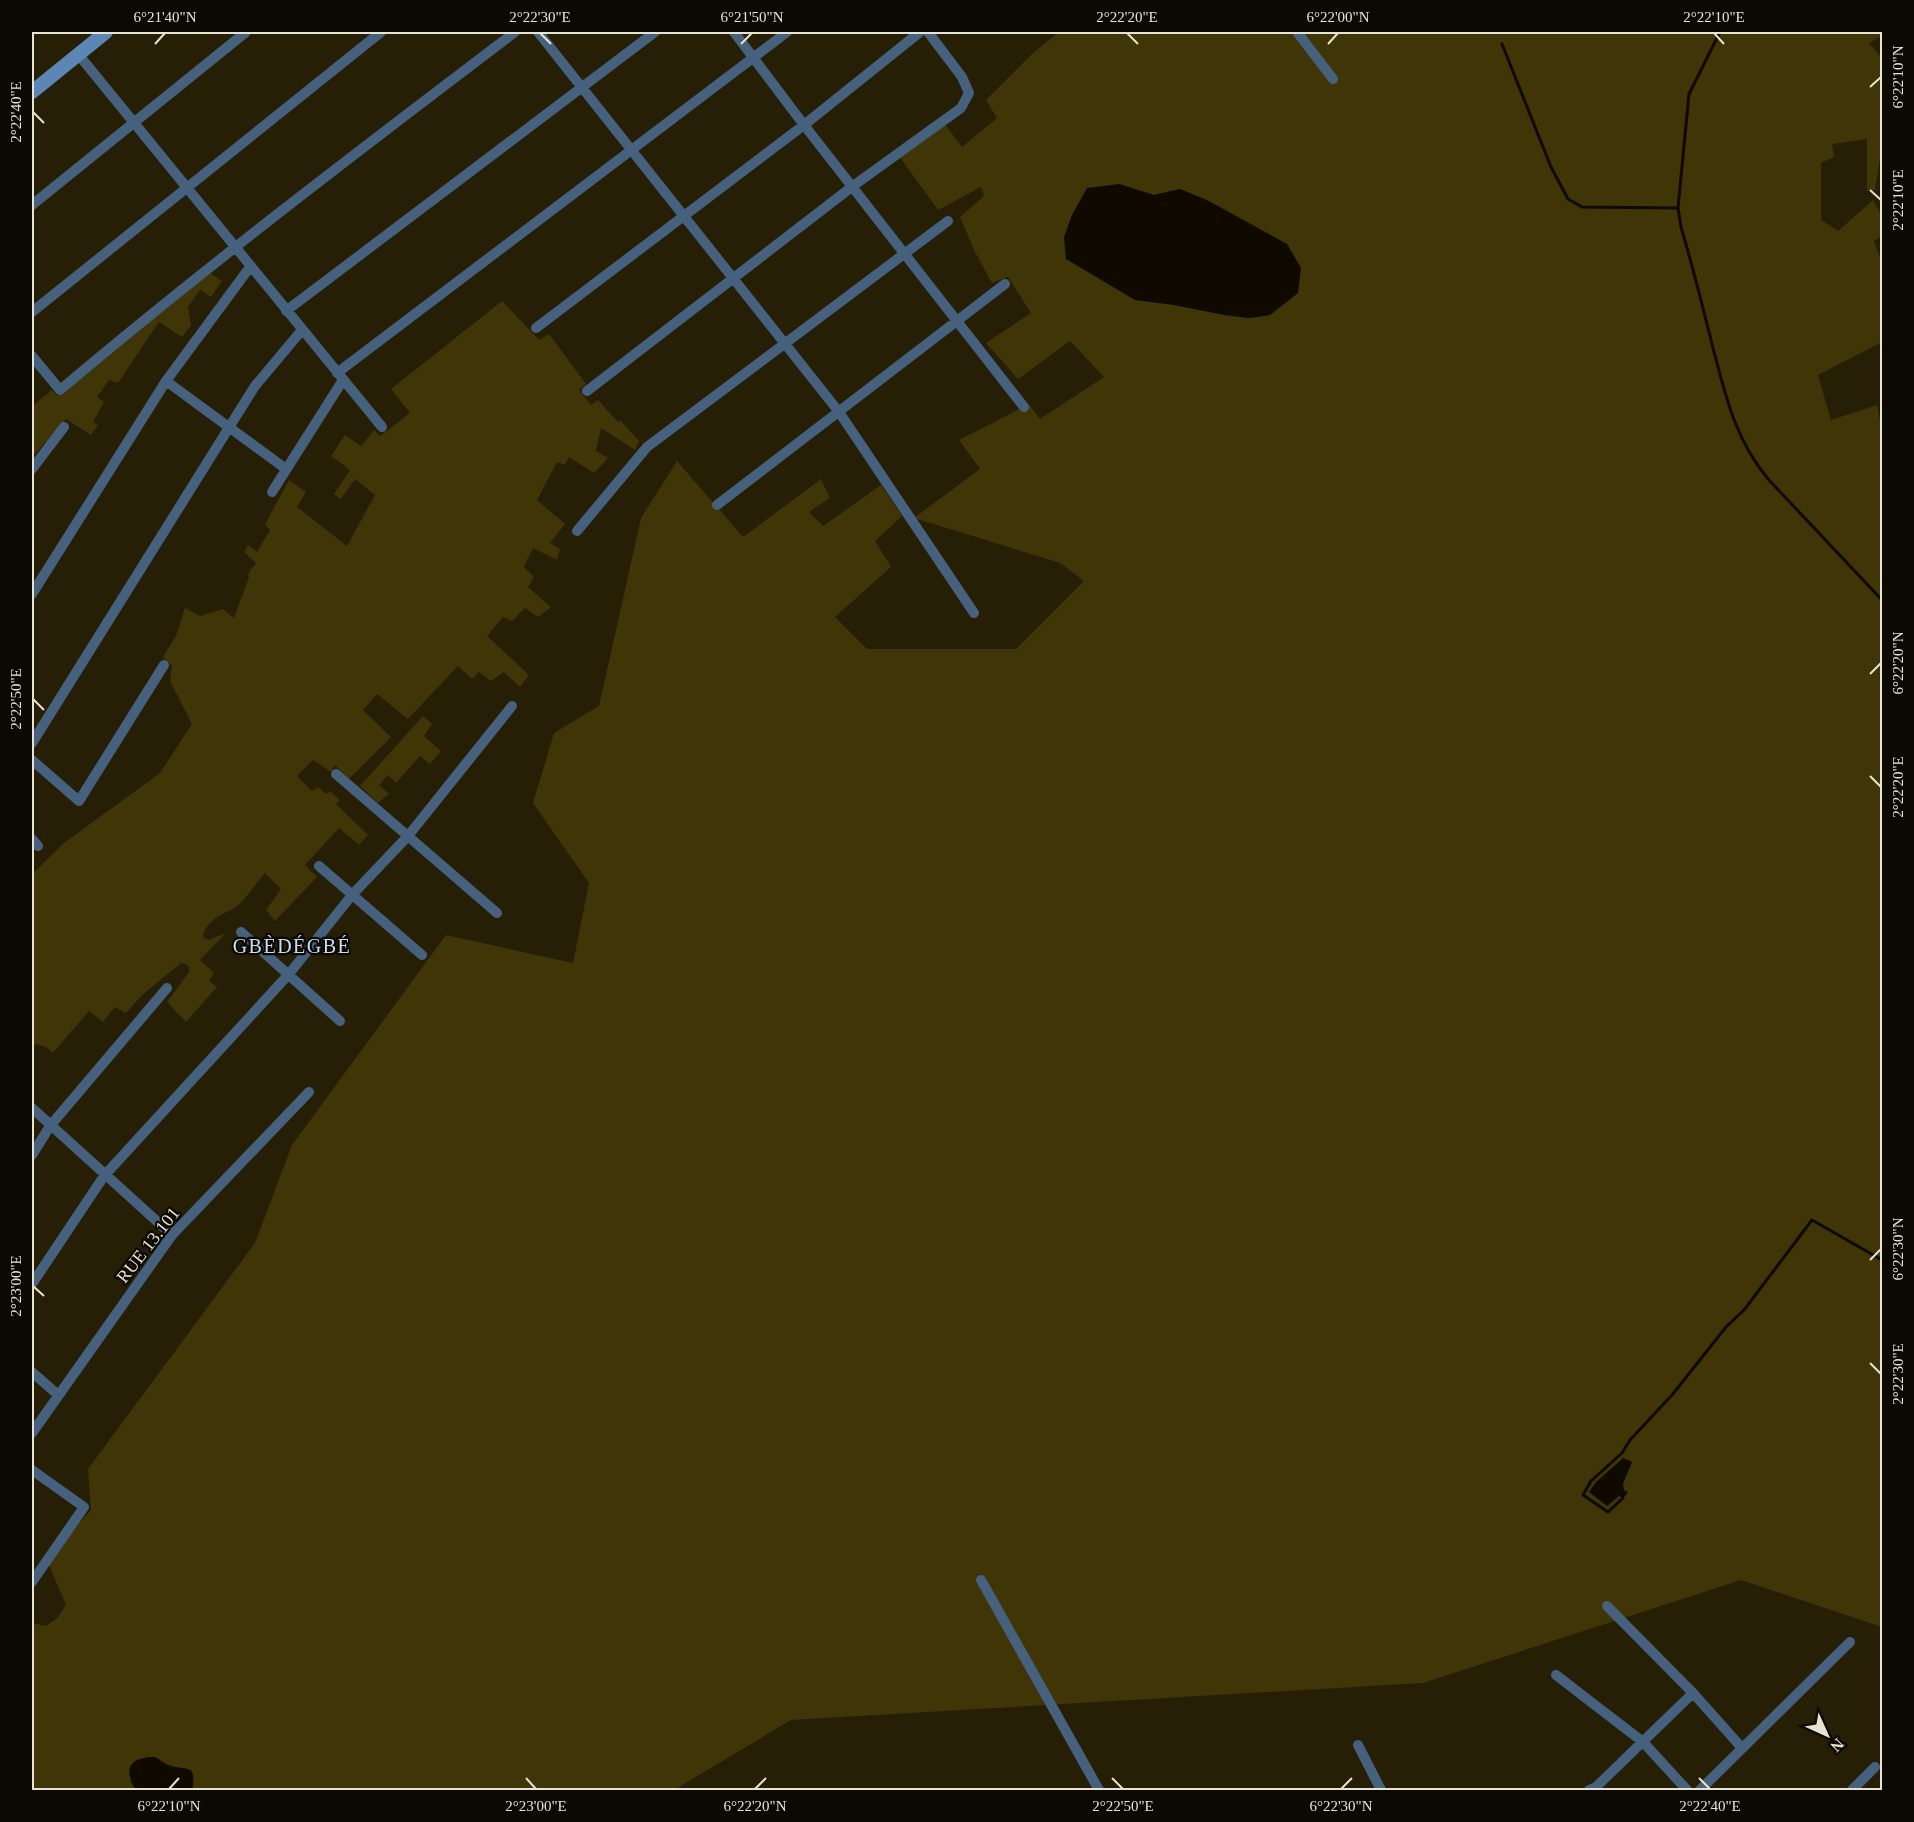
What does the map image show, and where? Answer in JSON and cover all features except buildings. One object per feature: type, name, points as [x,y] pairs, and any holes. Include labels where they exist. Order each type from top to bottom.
[{"type":"main road","points":[[32,92],[78,54],[97,34]]},
{"type":"street","points":[[32,206],[246,32]]},
{"type":"street","points":[[32,312],[381,32]]},
{"type":"street","points":[[32,356],[60,390],[164,302],[514,32]]},
{"type":"street","points":[[538,32],[839,412],[974,613]]},
{"type":"street","points":[[286,311],[655,32]]},
{"type":"street","points":[[734,32],[1024,407]]},
{"type":"street","points":[[272,492],[340,377],[631,149],[787,32]]},
{"type":"street","points":[[536,328],[684,218],[920,32]]},
{"type":"street","points":[[587,391],[854,186],[960,108],[969,93],[962,77],[928,32]]},
{"type":"street","points":[[1297,32],[1333,79]]},
{"type":"street","points":[[78,54],[382,427]]},
{"type":"street","points":[[577,531],[646,447],[948,221]]},
{"type":"street","points":[[32,594],[166,381],[250,267]]},
{"type":"street","points":[[717,505],[1005,284]]},
{"type":"street","points":[[32,742],[255,386],[302,330]]},
{"type":"street","points":[[166,381],[286,469]]},
{"type":"street","points":[[32,469],[64,427]]},
{"type":"street","points":[[32,760],[79,801],[164,665]]},
{"type":"street","points":[[32,1284],[104,1176],[289,974],[352,895],[408,836],[512,706]]},
{"type":"street","points":[[336,774],[497,913]]},
{"type":"street","points":[[319,866],[422,955]]},
{"type":"street","points":[[241,932],[340,1021]]},
{"type":"street","points":[[32,1155],[50,1126],[167,988]]},
{"type":"street","name":"RUE 13.101","points":[[32,1433],[57,1394],[172,1235],[309,1092]]},
{"type":"street","points":[[32,1108],[104,1176],[172,1235]]},
{"type":"street","points":[[32,1372],[57,1394]]},
{"type":"street","points":[[32,1470],[84,1507],[32,1582]]},
{"type":"street","points":[[981,1580],[1099,1791]]},
{"type":"street","points":[[1607,1606],[1693,1692],[1742,1748]]},
{"type":"street","points":[[1700,1791],[1850,1642]]},
{"type":"street","points":[[1556,1676],[1643,1742],[1687,1791]]},
{"type":"street","points":[[1589,1791],[1596,1787],[1693,1692]]},
{"type":"street","points":[[1358,1745],[1381,1791]]},
{"type":"street","points":[[1852,1791],[1875,1767]]},
{"type":"shaded area","points":[[1059,32],[1882,32],[1882,36],[1869,43],[1882,57],[1882,79],[1880,81],[1882,86],[1882,157],[1875,190],[1867,191],[1867,139],[1832,144],[1834,157],[1821,163],[1821,220],[1838,231],[1873,200],[1882,216],[1882,236],[1874,241],[1882,263],[1882,342],[1818,375],[1831,420],[1877,405],[1882,431],[1882,1627],[1741,1580],[1423,1683],[791,1720],[674,1790],[192,1790],[193,1777],[190,1771],[148,1757],[130,1781],[136,1790],[32,1790],[32,1623],[46,1626],[57,1618],[66,1605],[46,1558],[91,1510],[88,1469],[255,1243],[292,1145],[446,935],[573,963],[589,883],[533,803],[554,733],[599,706],[641,518],[677,461],[743,537],[821,479],[830,498],[809,512],[823,526],[881,485],[902,516],[875,541],[891,567],[835,617],[867,649],[1016,649],[1084,581],[1060,563],[914,518],[980,469],[959,440],[1029,404],[1040,419],[1104,377],[1070,341],[1018,379],[986,343],[1031,313],[1008,277],[992,283],[960,217],[984,196],[981,187],[938,210],[899,156],[944,123],[962,147],[997,118],[986,100],[1032,54]],"holes":[[[1119,184],[1154,195],[1180,189],[1287,244],[1298,293],[1270,315],[1249,318],[1174,305]]]},
{"type":"shaded area","points":[[1119,184],[1154,195],[1180,189],[1207,200],[1287,244],[1301,268],[1298,293],[1270,315],[1249,318],[1224,315],[1135,300],[1066,259],[1064,237],[1072,215],[1087,188]]},
{"type":"shaded area","points":[[210,273],[222,281],[211,297],[200,290],[188,307],[191,325],[182,337],[159,322],[118,383],[109,380],[97,397],[104,402],[93,422],[98,425],[91,435],[66,419],[34,455],[32,453],[32,406],[52,390],[57,396]]},
{"type":"shaded area","points":[[502,301],[539,340],[549,334],[586,384],[579,390],[591,405],[598,400],[639,441],[635,450],[601,428],[596,451],[608,458],[594,473],[569,457],[565,465],[557,462],[537,500],[565,524],[550,543],[560,549],[557,560],[533,548],[524,567],[534,577],[528,587],[551,607],[538,617],[525,608],[512,621],[503,617],[487,636],[529,675],[520,687],[504,672],[491,681],[479,672],[472,679],[458,666],[408,719],[377,694],[363,710],[391,737],[349,779],[335,765],[331,772],[313,760],[297,776],[312,791],[318,787],[326,794],[330,791],[340,800],[336,804],[368,835],[359,845],[339,828],[305,865],[317,877],[275,921],[266,910],[281,889],[265,873],[240,904],[210,923],[203,934],[204,938],[209,940],[226,933],[200,960],[214,973],[209,981],[217,987],[186,1022],[167,1002],[189,972],[189,967],[181,963],[142,995],[126,1013],[115,1007],[103,1022],[89,1011],[53,1053],[46,1047],[36,1044],[32,1048],[32,874],[64,843],[160,773],[192,724],[170,681],[172,666],[163,657],[176,636],[185,608],[200,616],[223,609],[234,618],[249,577],[248,574],[256,563],[244,552],[248,545],[257,552],[270,530],[265,524],[289,480],[306,492],[297,507],[347,546],[375,495],[355,479],[341,499],[334,494],[350,470],[331,456],[345,435],[361,446],[374,430],[380,436],[410,413],[391,389]]},
{"type":"shaded area","points":[[423,716],[432,724],[424,736],[441,751],[430,764],[420,756],[396,783],[388,775],[379,785],[389,794],[378,803],[360,786]]},
{"type":"shaded area","points":[[1623,1458],[1632,1462],[1623,1484],[1624,1490],[1628,1492],[1623,1498],[1619,1496],[1607,1506],[1589,1492],[1596,1482]]},
{"type":"shaded area","points":[[155,1757],[168,1765],[189,1769],[193,1775],[192,1790],[136,1790],[130,1776],[131,1766],[139,1759]]},
{"type":"waterway","points":[[1720,32],[1689,94],[1678,208],[1722,384],[1747,449],[1768,479],[1882,600]]},
{"type":"waterway","points":[[1502,44],[1551,167],[1568,199],[1582,207],[1678,208]]},
{"type":"waterway","points":[[1623,1498],[1608,1512],[1583,1495],[1591,1481],[1622,1453],[1630,1440],[1672,1395],[1726,1327],[1744,1310],[1812,1220],[1882,1260]]},
{"type":"district","name":"GBÈDÉGBÉ","points":[[292,946]]}]
